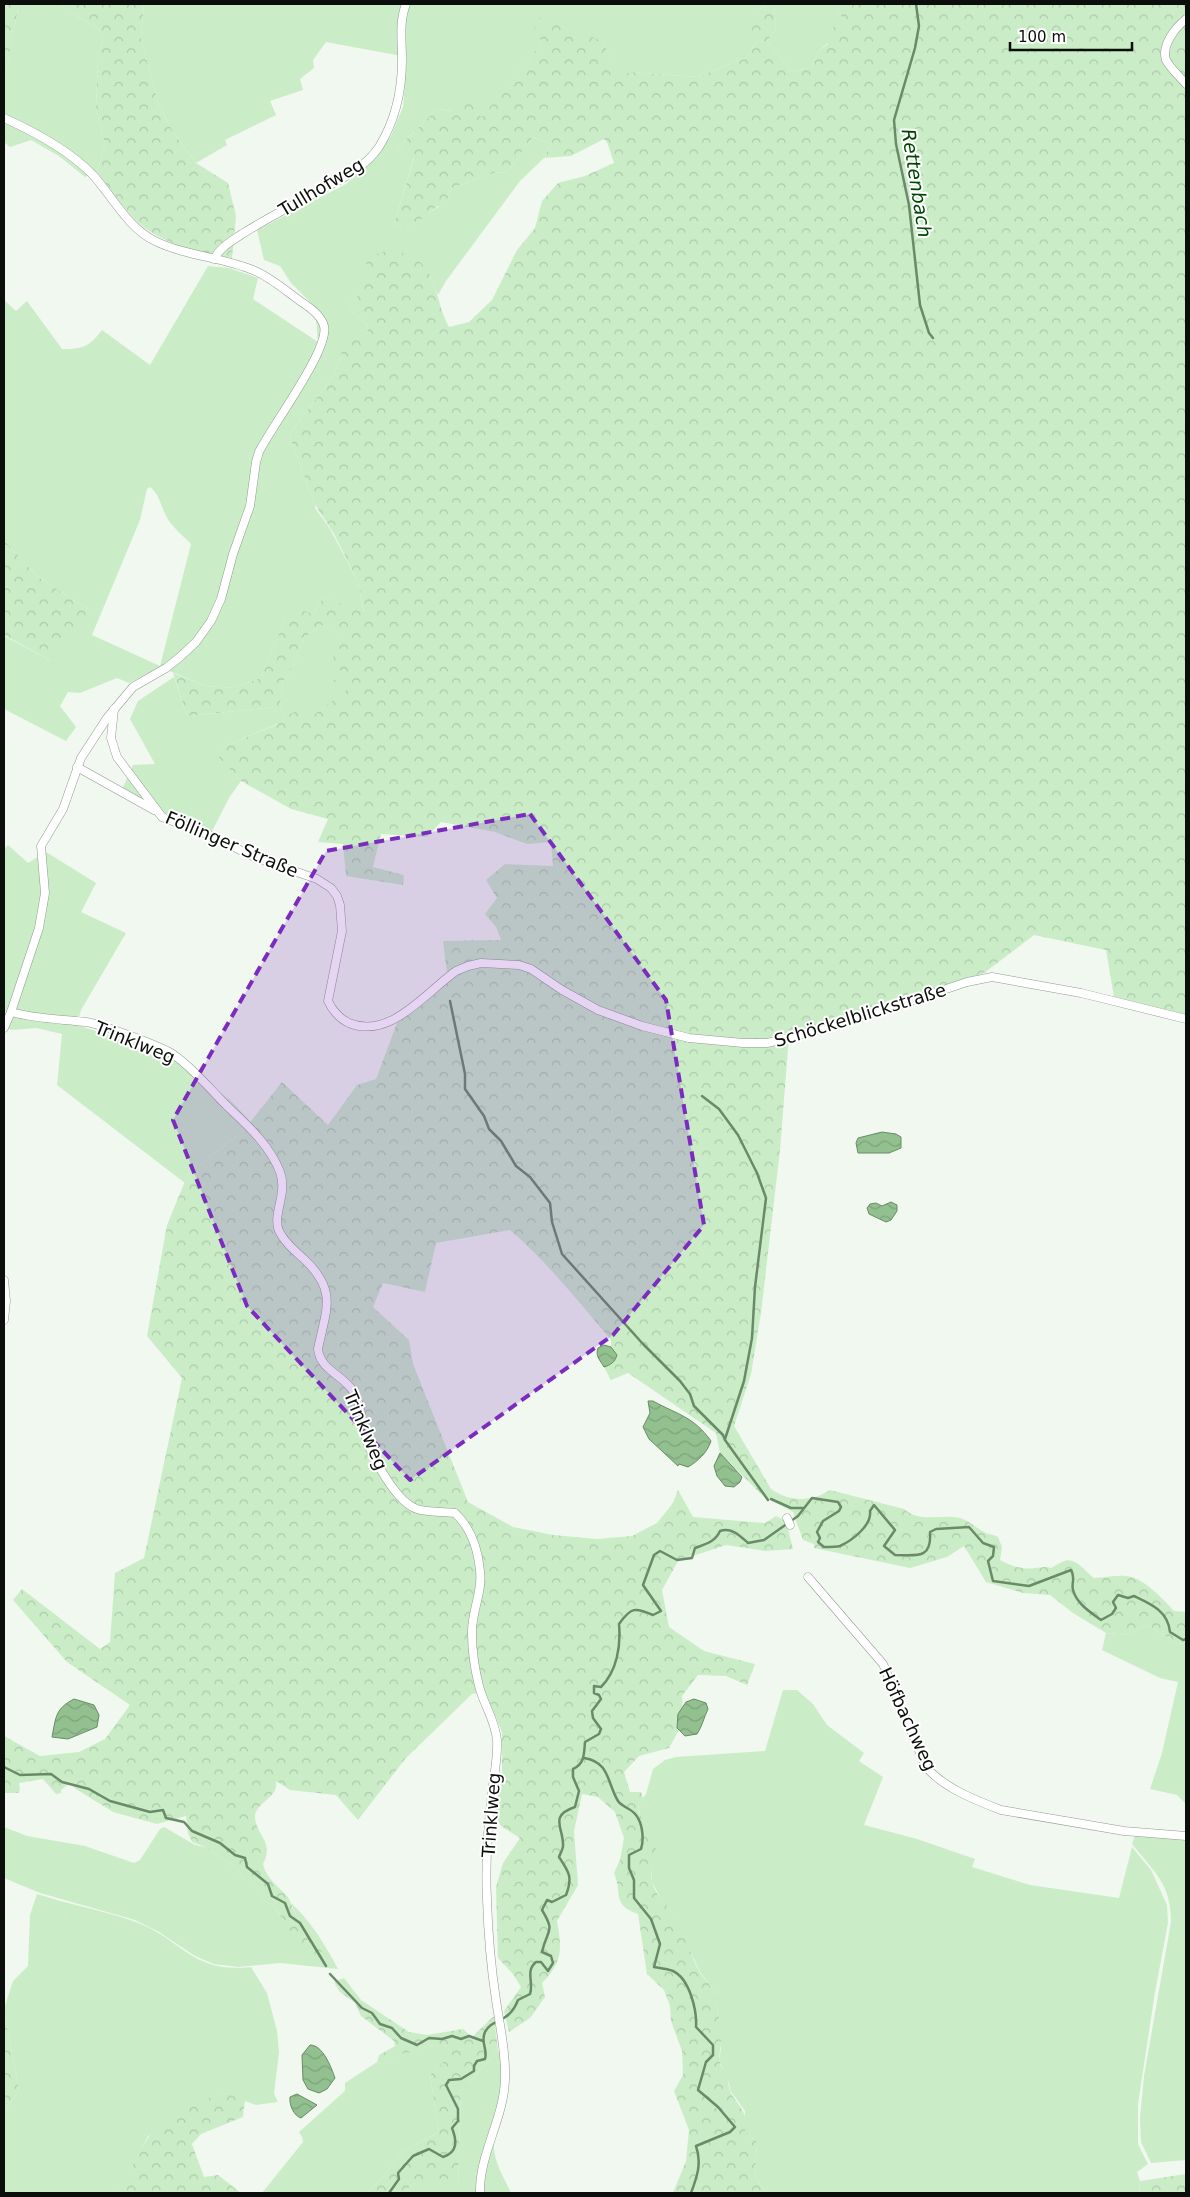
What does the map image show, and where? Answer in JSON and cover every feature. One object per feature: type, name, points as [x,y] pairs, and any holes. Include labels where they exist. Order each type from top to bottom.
[{"type":"street","name":"Tullhofweg","points":[[214,259],[227,244],[258,224],[360,169],[378,148],[390,126],[399,98],[402,60],[401,25],[406,4]]},
{"type":"street","points":[[1186,19],[1178,26],[1166,50],[1166,60],[1186,84]]},
{"type":"street","points":[[4,118],[60,148],[76,160],[92,174],[137,228],[154,240],[175,249],[254,270],[273,281],[310,308],[324,326],[323,342],[259,452],[250,506],[233,554],[221,599],[211,621],[196,642],[166,668],[133,687],[114,709],[77,767],[63,809],[41,846],[45,893],[44,905],[35,944],[12,1012],[4,1028]]},
{"type":"street","name":"Föllinger Straße","points":[[114,709],[111,738],[117,758],[162,818],[212,836],[254,857],[317,879],[331,888],[340,906],[342,924],[331,979]]},
{"type":"street","points":[[77,767],[156,810]]},
{"type":"street","name":"Schöckelblickstraße","points":[[331,979],[328,1001],[331,1007],[344,1020],[358,1026],[371,1027],[390,1023],[456,971],[468,966],[488,963],[519,965],[531,969],[562,990],[598,1010],[642,1026],[689,1038],[743,1043],[767,1043],[789,1038],[869,1015],[967,982],[992,977],[1081,993],[1186,1019]]},
{"type":"street","name":"Trinklweg","points":[[12,1012],[34,1018],[88,1022],[172,1053],[190,1067],[255,1134],[272,1156],[282,1179],[284,1191],[278,1214],[279,1230],[287,1244],[317,1271],[327,1294],[318,1355],[323,1364],[347,1384],[354,1393],[365,1436],[374,1458],[407,1504],[418,1510],[455,1513],[468,1527],[481,1572],[480,1587],[472,1620],[476,1672],[483,1698],[494,1723],[497,1742],[488,1824],[487,1897],[492,1973],[504,2060],[504,2090],[499,2117],[482,2170],[480,2193]]},
{"type":"street","points":[[4,1280],[6,1301],[4,1320]]},
{"type":"street","name":"Höfbachweg","points":[[808,1577],[883,1664],[926,1767],[937,1779],[1001,1810],[1124,1831],[1186,1836]]},
{"type":"highlighted area","points":[[530,814],[666,1000],[704,1225],[613,1335],[410,1480],[247,1306],[173,1120],[326,851]]},
{"type":"green space","points":[[4,4],[19,4],[6,71],[4,70]]},
{"type":"green space","points":[[19,4],[62,4],[64,9],[98,28],[103,40],[98,55],[96,108],[105,145],[97,172],[85,177],[59,156],[31,140],[10,147],[4,142],[4,70],[6,70]]},
{"type":"green space","points":[[62,4],[144,4],[141,38],[159,106],[175,135],[196,163],[228,183],[236,216],[232,258],[190,249],[170,242],[151,232],[129,213],[97,172],[105,145],[96,108],[98,55],[103,40],[98,28],[64,9]]},
{"type":"green space","points":[[144,4],[768,4],[758,11],[756,42],[746,58],[697,77],[631,72],[620,77],[602,41],[542,42],[482,118],[476,114],[437,109],[396,150],[414,157],[394,224],[404,229],[446,202],[452,188],[496,172],[507,173],[533,137],[551,144],[544,158],[520,181],[446,281],[438,295],[430,275],[369,273],[367,286],[348,307],[368,326],[367,336],[357,334],[343,340],[341,358],[334,375],[289,435],[315,508],[330,529],[358,582],[364,614],[324,596],[313,614],[285,619],[261,678],[233,688],[206,686],[160,667],[129,683],[117,678],[80,693],[68,692],[60,706],[76,727],[66,741],[4,709],[4,636],[50,660],[89,610],[38,577],[4,540],[4,300],[16,311],[27,301],[62,349],[85,346],[102,330],[150,365],[208,266],[229,268],[258,278],[253,299],[318,342],[315,307],[291,283],[280,266],[264,260],[257,230],[346,184],[369,165],[391,136],[403,107],[407,57],[326,42],[313,60],[314,68],[300,79],[303,90],[270,101],[276,115],[225,140],[227,145],[196,163],[175,135],[159,106],[141,38]],"holes":[[[150,487],[159,498],[169,521],[191,544],[160,666],[92,635],[140,520],[147,489]]]},
{"type":"green space","points":[[768,4],[774,4],[776,29],[767,41],[792,72],[812,67],[819,51],[828,44],[826,32],[839,24],[850,22],[842,18],[834,4],[1186,4],[1186,1015],[1114,997],[1106,950],[1034,935],[984,973],[789,1036],[780,1150],[761,1313],[751,1374],[734,1426],[771,1489],[778,1493],[801,1499],[816,1497],[830,1490],[904,1509],[917,1516],[960,1518],[986,1533],[998,1537],[1002,1547],[1000,1560],[1013,1566],[1022,1568],[1051,1568],[1067,1560],[1080,1565],[1094,1578],[1132,1577],[1146,1584],[1174,1611],[1186,1612],[1186,1644],[1177,1643],[1147,1625],[1128,1635],[1106,1633],[1073,1613],[1050,1595],[1023,1593],[986,1582],[964,1546],[947,1557],[910,1568],[814,1548],[814,1544],[803,1540],[793,1512],[763,1496],[720,1453],[716,1433],[628,1373],[611,1380],[604,1367],[611,1365],[617,1355],[611,1347],[611,1340],[550,1269],[510,1230],[436,1243],[425,1292],[383,1283],[373,1307],[409,1340],[413,1364],[468,1502],[513,1527],[553,1535],[597,1539],[632,1536],[657,1523],[673,1503],[678,1490],[693,1517],[765,1523],[776,1516],[786,1521],[793,1549],[765,1551],[726,1545],[678,1561],[662,1590],[669,1627],[704,1651],[755,1664],[747,1685],[726,1676],[698,1675],[682,1696],[683,1723],[669,1748],[639,1756],[624,1772],[630,1792],[641,1792],[643,1798],[638,1805],[639,1811],[655,1836],[656,1847],[651,1870],[654,1886],[659,1896],[676,1918],[699,1971],[712,1989],[720,2025],[720,2063],[727,2076],[730,2091],[746,2119],[745,2131],[757,2142],[755,2177],[766,2193],[673,2193],[686,2161],[689,2130],[674,2091],[683,2075],[682,2051],[671,2021],[670,2006],[664,1990],[647,1974],[638,1914],[624,1906],[619,1898],[614,1873],[620,1860],[624,1838],[615,1812],[598,1797],[582,1794],[574,1831],[578,1885],[557,1921],[560,1940],[559,1955],[554,1968],[542,1983],[545,1997],[530,2018],[509,2032],[504,2011],[521,1987],[513,1974],[498,1958],[496,1887],[503,1863],[520,1838],[501,1826],[494,1814],[502,1774],[502,1732],[485,1692],[472,1694],[405,1759],[358,1820],[336,1795],[290,1790],[276,1781],[274,1792],[256,1811],[256,1823],[267,1849],[263,1864],[264,1869],[287,1897],[296,1914],[317,1939],[322,1951],[318,1956],[308,1950],[291,1932],[274,1906],[264,1901],[253,1884],[244,1879],[237,1869],[205,1847],[192,1842],[188,1833],[186,1816],[157,1824],[113,1812],[76,1789],[70,1783],[61,1790],[61,1793],[56,1794],[43,1779],[19,1783],[20,1790],[18,1793],[4,1793],[4,1736],[40,1756],[79,1752],[105,1739],[130,1705],[67,1662],[13,1600],[22,1589],[100,1649],[110,1642],[115,1573],[144,1558],[182,1378],[147,1336],[167,1225],[188,1174],[244,1130],[282,1082],[328,1125],[357,1085],[376,1079],[397,1023],[448,981],[443,941],[501,940],[496,927],[485,914],[497,898],[486,880],[505,864],[553,866],[551,842],[527,844],[495,832],[441,822],[427,837],[381,834],[373,867],[404,875],[403,885],[346,876],[343,844],[318,842],[328,819],[291,809],[241,781],[213,751],[278,724],[275,707],[187,716],[173,673],[206,686],[233,688],[261,678],[285,619],[296,608],[313,614],[324,596],[364,613],[358,582],[333,532],[315,505],[289,435],[334,375],[341,358],[342,341],[351,331],[367,335],[368,326],[348,307],[362,291],[367,281],[368,275],[365,259],[390,249],[416,259],[425,268],[434,284],[449,327],[469,322],[492,300],[517,250],[535,228],[542,201],[558,183],[585,176],[614,163],[607,142],[604,139],[571,156],[544,158],[551,144],[533,137],[507,173],[496,172],[452,188],[446,202],[446,208],[438,206],[404,229],[394,224],[414,158],[396,150],[437,109],[451,111],[474,97],[479,104],[476,114],[482,117],[542,42],[534,27],[541,17],[602,41],[620,76],[631,72],[697,77],[746,58],[756,42],[747,33],[758,11]],"holes":[[[323,625],[344,641],[334,652],[333,662],[341,671],[333,681],[348,689],[311,717],[301,710],[284,716],[280,706],[283,682],[293,665],[304,637]]]},
{"type":"green space","points":[[774,4],[834,4],[842,18],[851,22],[819,51],[812,67],[792,72],[767,41],[776,29]]},
{"type":"green space","points":[[4,540],[38,577],[89,610],[81,630],[50,660],[4,635]]},
{"type":"green space","points":[[323,625],[345,641],[341,671],[349,689],[311,717],[284,716],[280,706],[283,682],[293,665],[304,637]]},
{"type":"green space","points":[[174,677],[187,716],[275,707],[279,723],[214,751],[241,781],[229,798],[208,839],[159,819],[148,809],[120,794],[133,765],[155,764],[130,719],[138,701]]},
{"type":"green space","points":[[8,845],[28,863],[46,852],[96,883],[81,912],[126,933],[81,1010],[77,1025],[168,1055],[230,1100],[249,1120],[244,1130],[188,1174],[185,1183],[57,1085],[62,1034],[36,1028],[13,1030],[4,1028],[4,849]]},
{"type":"green space","points":[[1147,1625],[1177,1643],[1186,1644],[1186,1804],[1177,1795],[1150,1789],[1162,1753],[1178,1682],[1160,1678],[1102,1650],[1106,1633],[1128,1635]]},
{"type":"green space","points":[[783,1690],[797,1690],[813,1704],[827,1725],[864,1753],[859,1761],[883,1777],[864,1825],[917,1839],[975,1859],[972,1867],[1030,1885],[1119,1898],[1132,1847],[1151,1870],[1167,1905],[1168,1923],[1155,1992],[1138,2104],[1138,2144],[1148,2164],[1137,2172],[1140,2181],[1139,2193],[766,2193],[755,2177],[757,2142],[745,2131],[745,2111],[730,2090],[719,2060],[721,2049],[718,2011],[711,1986],[700,1972],[672,1912],[665,1906],[652,1882],[651,1866],[656,1848],[649,1826],[641,1819],[638,1805],[646,1794],[653,1769],[665,1760],[676,1757],[765,1751]]},
{"type":"green space","points":[[4,1827],[27,1836],[85,1846],[134,1863],[140,1860],[160,1829],[164,1827],[195,1845],[205,1847],[237,1869],[244,1879],[253,1883],[264,1901],[274,1906],[279,1914],[318,1956],[322,1950],[316,1938],[297,1915],[291,1903],[305,1917],[338,1969],[280,1963],[238,1967],[214,1964],[195,1956],[159,1932],[135,1920],[40,1893],[4,1878]]},
{"type":"green space","points":[[1135,1835],[1186,1840],[1186,2160],[1151,2163],[1141,2142],[1140,2118],[1144,2076],[1171,1922],[1168,1897],[1160,1879],[1132,1844]]},
{"type":"green space","points":[[37,1894],[133,1921],[163,1936],[187,1953],[214,1965],[230,1968],[251,1967],[267,1993],[277,2031],[279,2053],[274,2094],[278,2102],[256,2105],[222,2093],[148,2136],[124,2182],[114,2193],[4,2193],[4,2111],[19,2091],[4,2009],[13,1981],[28,1966],[30,1915]]},
{"type":"green space","points":[[344,1978],[361,2000],[409,2032],[427,2035],[463,2029],[472,2037],[494,2016],[498,2051],[461,2091],[458,2184],[411,2184],[406,2193],[367,2193],[379,2182],[403,2152],[439,2132],[430,2075],[452,2054],[448,2046],[438,2045],[398,2055],[393,2057],[387,2064],[377,2062],[379,2055],[395,2046],[394,2041],[361,2016],[355,2003],[340,1992],[335,1981]]},
{"type":"green space","points":[[4,2009],[19,2091],[4,2111]]},
{"type":"green space","points":[[505,2042],[507,2042],[508,2077],[506,2103],[496,2134],[501,2118]]},
{"type":"green space","points":[[439,2044],[448,2046],[453,2054],[430,2075],[439,2132],[403,2152],[379,2182],[367,2193],[262,2193],[303,2142],[299,2132],[345,2091],[345,2083],[377,2062],[387,2064],[398,2054]]},
{"type":"green space","points":[[501,2050],[501,2096],[477,2193],[406,2193],[411,2184],[458,2184],[461,2091]]},
{"type":"green space","points":[[222,2093],[245,2099],[243,2117],[201,2134],[192,2144],[204,2177],[218,2175],[241,2193],[114,2193],[120,2187],[154,2129],[181,2110]]},
{"type":"green space","points":[[495,2138],[494,2151],[497,2164],[511,2193],[482,2193],[483,2177]]},
{"type":"green space","points":[[1186,2174],[1186,2193],[1139,2193],[1140,2181]]},
{"type":"water","points":[[882,1132],[896,1134],[901,1137],[901,1148],[889,1153],[858,1153],[856,1143],[858,1138]]},
{"type":"water","points":[[891,1202],[897,1205],[897,1211],[891,1220],[886,1222],[869,1214],[867,1208],[870,1204],[876,1203],[882,1206]]},
{"type":"water","points":[[604,1345],[611,1347],[617,1355],[612,1363],[604,1367],[597,1353],[598,1348]]},
{"type":"water","points":[[648,1401],[653,1401],[685,1417],[698,1426],[711,1441],[705,1453],[688,1467],[679,1464],[678,1466],[649,1439],[643,1427],[650,1413]]},
{"type":"water","points":[[720,1453],[742,1477],[740,1482],[734,1487],[725,1486],[717,1476],[714,1466]]},
{"type":"water","points":[[74,1699],[94,1705],[99,1715],[97,1727],[68,1739],[52,1737],[57,1714],[63,1706]]},
{"type":"water","points":[[694,1699],[706,1703],[708,1709],[697,1734],[685,1736],[677,1728],[678,1714],[686,1702]]},
{"type":"water","points":[[310,2045],[315,2046],[323,2053],[335,2078],[327,2089],[319,2093],[308,2089],[303,2080],[302,2055]]},
{"type":"water","points":[[297,2094],[317,2105],[301,2118],[294,2113],[290,2103],[290,2097]]},
{"type":"waterway","name":"Rettenbach","points":[[916,4],[919,26],[915,48],[894,120],[896,144],[909,205],[920,305],[929,333],[933,338]]},
{"type":"waterway","points":[[450,1001],[465,1074],[465,1089],[484,1116],[489,1129],[501,1141],[516,1166],[530,1177],[550,1203],[552,1222],[562,1254],[643,1344],[680,1381],[690,1394],[694,1406],[723,1435],[768,1500]]},
{"type":"waterway","points":[[702,1096],[719,1109],[738,1135],[757,1173],[766,1198],[755,1287],[752,1338],[744,1381],[725,1439]]},
{"type":"waterway","points":[[389,2193],[399,2179],[398,2173],[413,2156],[429,2149],[443,2157],[454,2149],[455,2137],[452,2128],[458,2121],[458,2109],[446,2085],[449,2080],[461,2079],[474,2071],[477,2061],[485,2059],[486,2052],[483,2039],[485,2032],[492,2024],[510,2013],[518,2000],[530,1994],[530,1973],[533,1965],[536,1962],[541,1962],[548,1971],[553,1963],[551,1956],[542,1952],[549,1931],[549,1923],[542,1910],[547,1900],[552,1902],[566,1895],[569,1884],[569,1875],[559,1857],[563,1846],[559,1823],[562,1814],[575,1807],[579,1791],[573,1777],[573,1769],[582,1761],[585,1742],[599,1734],[601,1729],[593,1718],[592,1711],[601,1699],[599,1695],[594,1693],[594,1686],[601,1687],[614,1666],[617,1658],[619,1624],[627,1614],[634,1610],[653,1615],[661,1611],[643,1585],[654,1555],[660,1551],[677,1560],[692,1558],[695,1548],[710,1542],[716,1538],[720,1531],[724,1530],[736,1533],[748,1543],[764,1540],[798,1516],[812,1498],[838,1502],[841,1507],[839,1511],[823,1521],[817,1532],[820,1538],[818,1542],[824,1547],[840,1546],[856,1536],[865,1527],[874,1505],[895,1530],[884,1546],[895,1555],[916,1555],[925,1552],[930,1541],[930,1532],[936,1529],[969,1527],[983,1543],[994,1547],[993,1556],[988,1561],[993,1581],[1029,1586],[1071,1570],[1075,1595],[1084,1607],[1101,1620],[1112,1614],[1116,1608],[1113,1602],[1118,1595],[1128,1598],[1134,1596],[1158,1609],[1166,1619],[1170,1632],[1183,1640],[1186,1639]]},
{"type":"waterway","points":[[771,1499],[791,1508],[803,1508]]},
{"type":"waterway","points":[[584,1758],[599,1764],[607,1774],[618,1801],[634,1813],[640,1823],[643,1837],[642,1845],[641,1849],[629,1855],[629,1868],[634,1880],[634,1898],[651,1919],[660,1944],[654,1967],[673,1971],[679,1975],[688,1988],[694,2004],[696,2027],[713,2045],[713,2055],[706,2062],[698,2090],[718,2107],[735,2127],[730,2132],[696,2146],[699,2164],[691,2193]]},
{"type":"waterway","points":[[4,1767],[20,1775],[51,1774],[62,1782],[89,1789],[110,1801],[150,1812],[163,1810],[166,1818],[184,1822],[192,1831],[220,1843],[235,1855],[245,1858],[247,1867],[268,1884],[272,1896],[285,1903],[290,1916],[300,1923],[326,1966]]},
{"type":"waterway","points":[[330,1974],[362,2008],[372,2013],[380,2024],[392,2028],[401,2038],[417,2045],[429,2038],[442,2039],[452,2036],[461,2039],[469,2036],[483,2041]]}]
